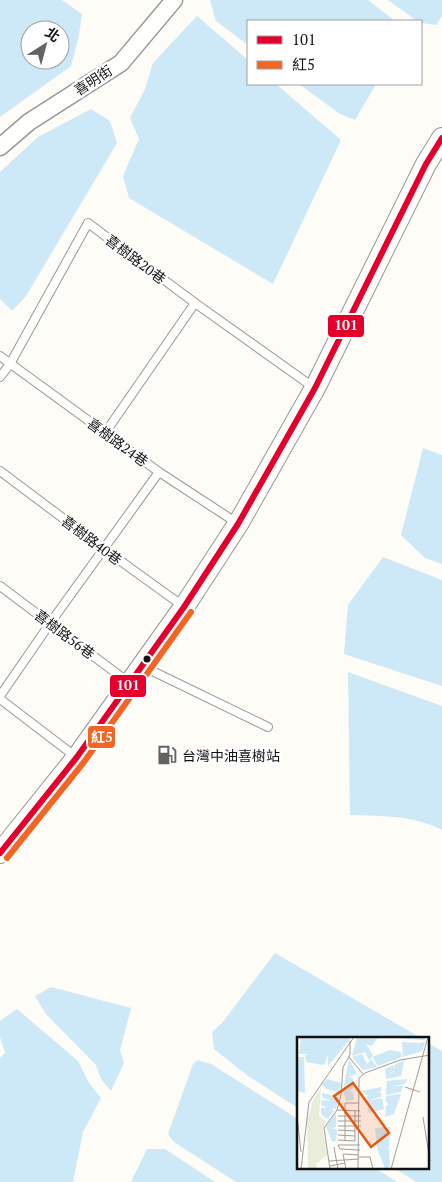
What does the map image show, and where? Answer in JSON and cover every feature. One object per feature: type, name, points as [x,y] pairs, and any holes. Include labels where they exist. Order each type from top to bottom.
[{"type":"street","name":"喜明街","points":[[0,147],[29,122],[121,63],[174,0]]},
{"type":"street","points":[[0,853],[77,758],[184,607],[238,524],[316,388],[426,164],[442,138]]},
{"type":"lane","name":"喜樹路20巷","points":[[10,364],[88,223],[316,388]]},
{"type":"lane","points":[[105,432],[196,303]]},
{"type":"lane","name":"喜樹路24巷","points":[[0,356],[159,472],[238,524]]},
{"type":"lane","points":[[0,377],[10,364]]},
{"type":"lane","name":"喜樹路40巷","points":[[0,470],[104,550],[184,607]]},
{"type":"lane","points":[[77,758],[0,698],[51,622],[159,472]]},
{"type":"lane","name":"喜樹路56巷","points":[[0,586],[51,622],[130,683]]},
{"type":"lane","points":[[142,666],[268,727]]},
{"type":"water","points":[[0,0],[62,0],[82,14],[79,35],[70,67],[70,20],[20,20],[20,70],[65,70],[0,117]]},
{"type":"water","points":[[210,0],[368,0],[394,20],[247,20],[247,44],[216,21]]},
{"type":"water","points":[[388,0],[442,0],[442,16],[436,25],[422,23],[422,20],[416,20]]},
{"type":"water","points":[[197,16],[247,59],[247,85],[277,85],[341,140],[273,284],[129,198],[123,176],[139,139],[130,118],[145,89],[153,63]]},
{"type":"water","points":[[300,85],[375,85],[355,120],[340,114]]},
{"type":"water","points":[[91,109],[110,121],[117,143],[26,296],[12,311],[0,299],[0,172],[38,137]]},
{"type":"water","points":[[423,448],[442,455],[442,564],[425,558],[401,535]]},
{"type":"water","points":[[383,557],[442,580],[442,686],[344,654],[348,605]]},
{"type":"water","points":[[348,672],[442,706],[442,830],[420,821],[409,819],[350,815]]},
{"type":"water","points":[[275,953],[419,1037],[297,1037],[297,1107],[248,1076],[214,1049],[212,1032],[222,1023]]},
{"type":"water","points":[[51,987],[131,1008],[120,1050],[124,1063],[111,1091],[101,1079],[96,1065],[46,1014],[35,996]]},
{"type":"water","points":[[17,1009],[78,1061],[89,1083],[101,1098],[83,1132],[73,1182],[0,1182],[0,1058],[5,1053],[0,1037],[0,1021]]},
{"type":"water","points":[[430,1044],[442,1051],[442,1182],[416,1182],[397,1170],[430,1170]]},
{"type":"water","points":[[198,1060],[211,1064],[297,1118],[297,1170],[378,1170],[397,1182],[236,1182],[174,1142],[168,1134],[193,1064]]},
{"type":"water","points":[[147,1149],[165,1149],[215,1182],[131,1182]]},
{"type":"transit line","name":"101","points":[[0,853],[77,757],[184,607],[238,524],[315,388],[426,164],[442,138]]},
{"type":"transit line","name":"紅5","points":[[7,858],[84,762],[191,612]]},
{"type":"place","name":"台灣中油喜樹站","points":[[167,755]]}]
